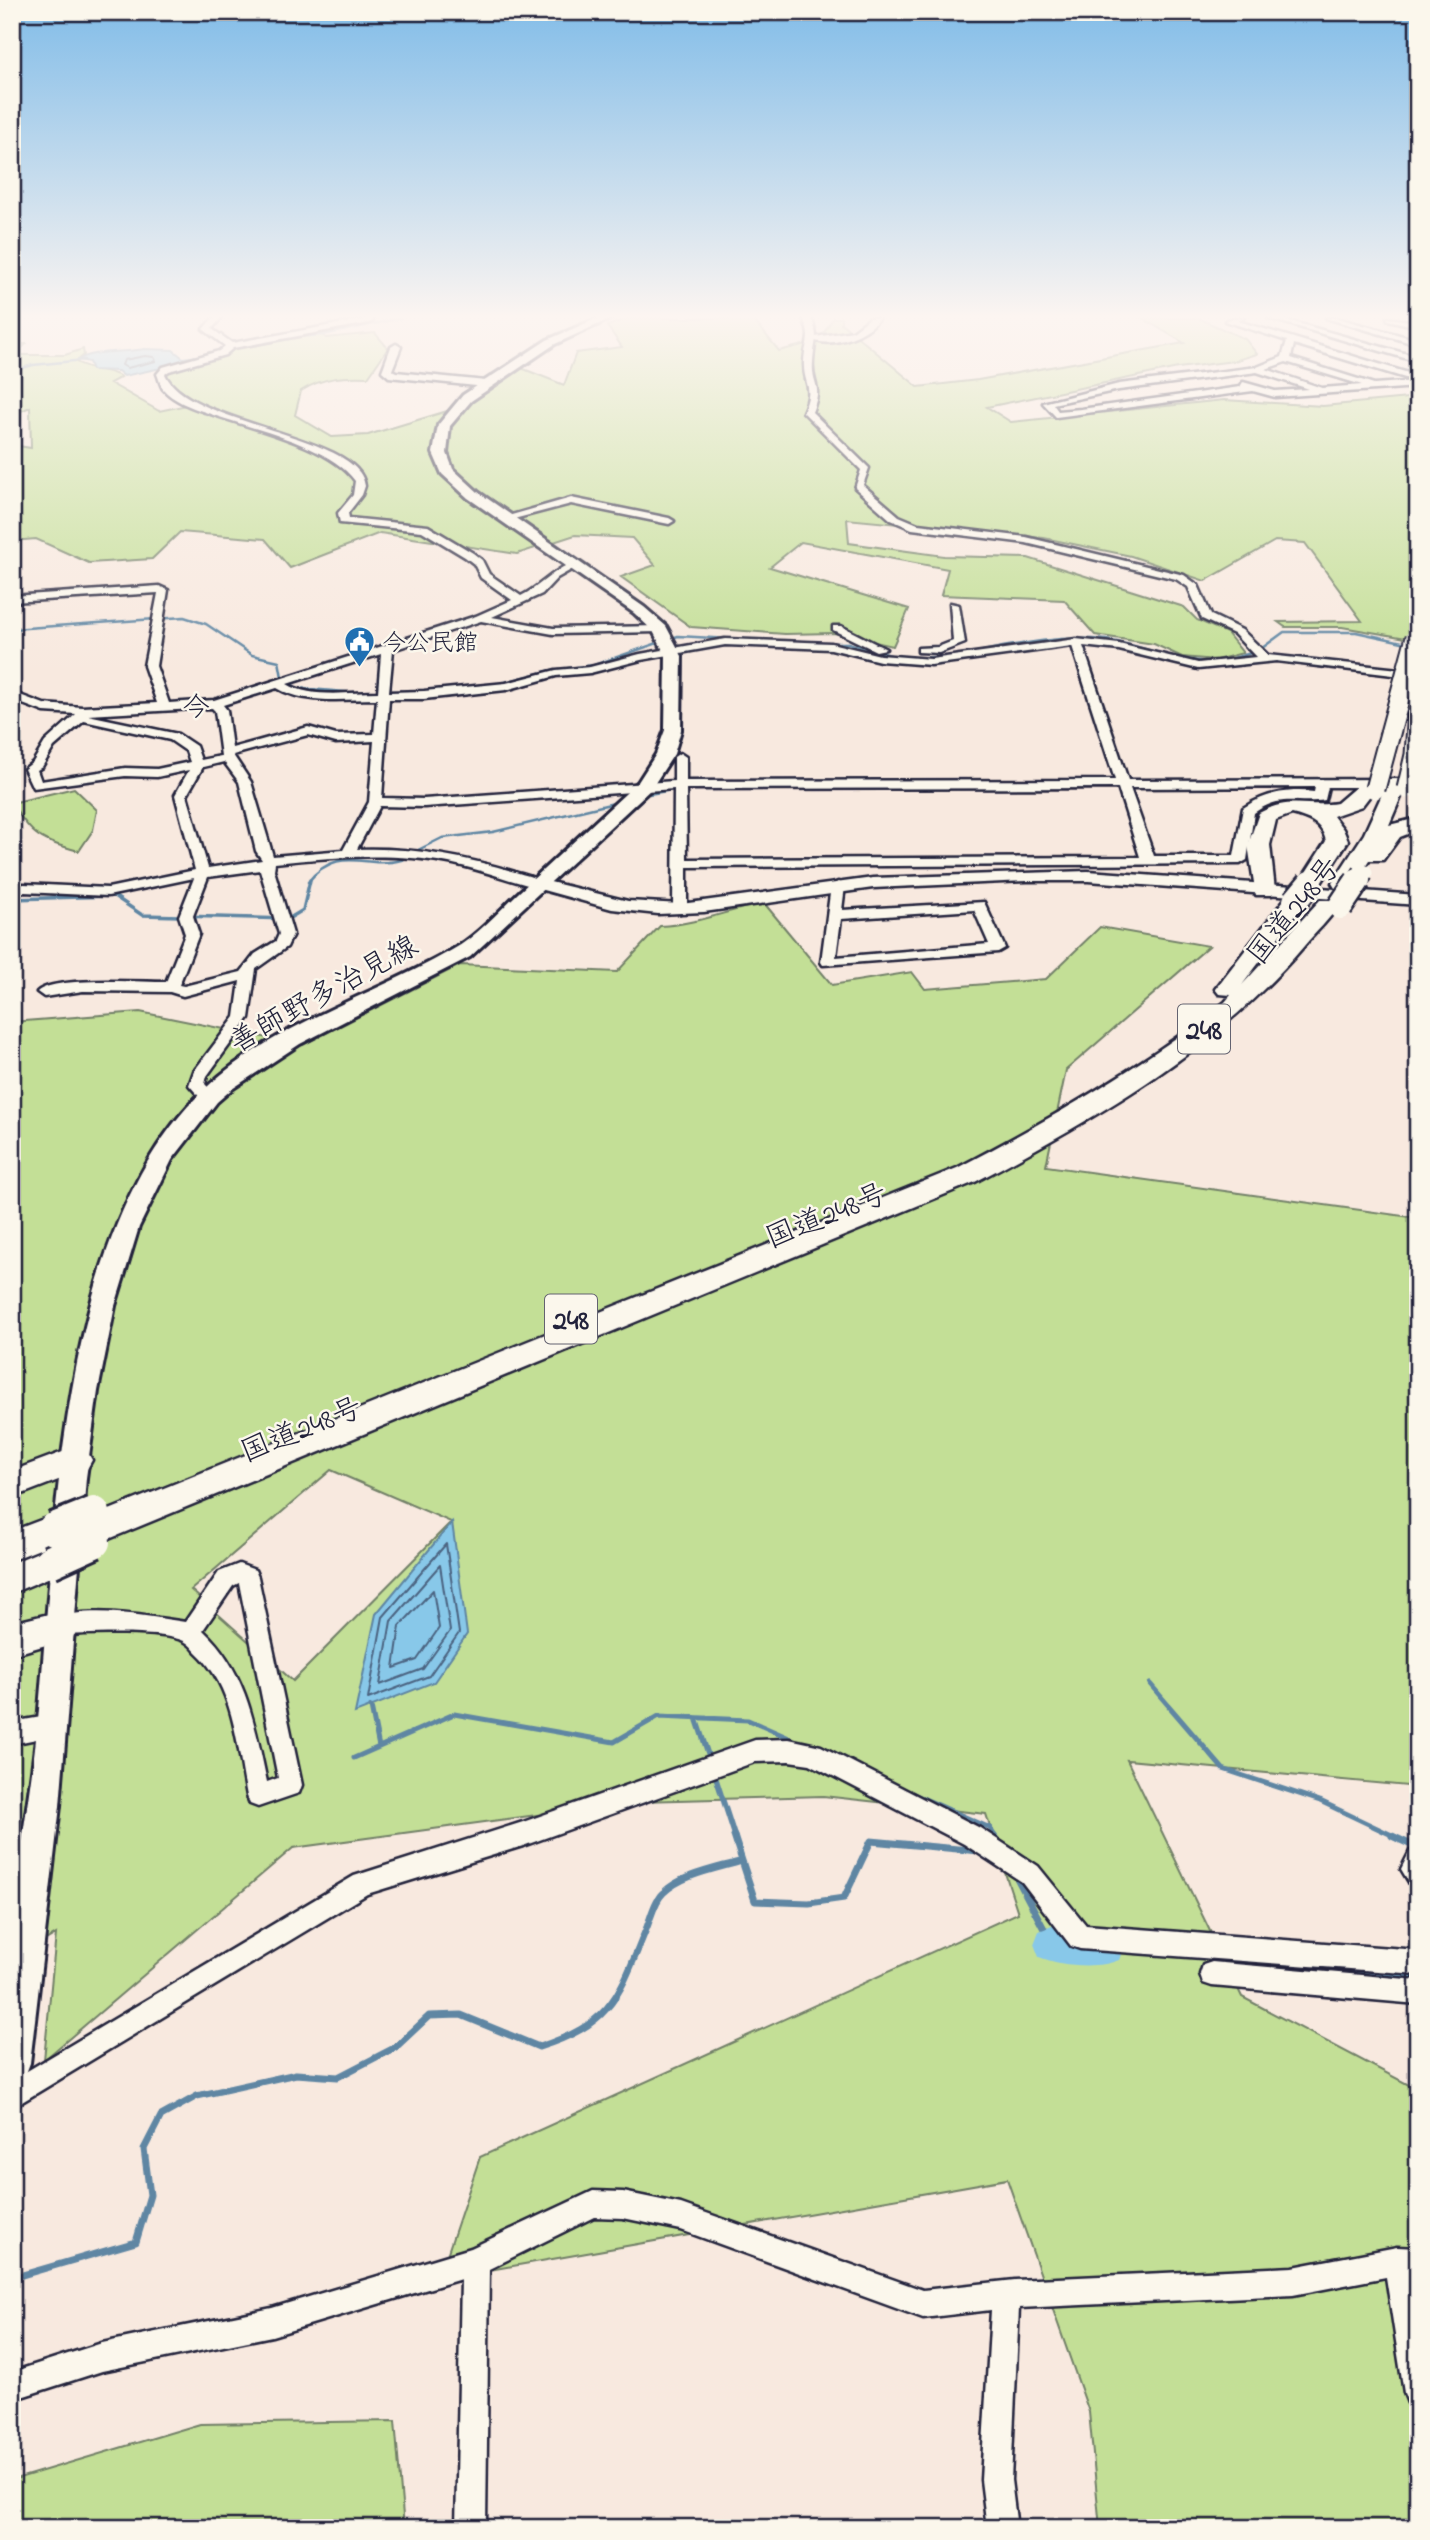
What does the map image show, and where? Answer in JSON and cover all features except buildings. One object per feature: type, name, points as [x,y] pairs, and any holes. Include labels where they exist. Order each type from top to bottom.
[{"type":"highway","name":"国道248号","points":[[94,1529],[261,1465],[965,1175],[1058,1128],[1112,1095],[1235,1005],[1317,899],[1390,786],[1417,634]]},
{"type":"highway","name":"国道248号","points":[[94,1529],[951,1164],[1097,1085],[1163,1040],[1227,989],[1317,899],[1343,883],[1375,834],[1418,697]]},
{"type":"highway","points":[[1264,890],[1259,861],[1261,831],[1266,817],[1279,809],[1289,807],[1343,809],[1390,786],[1415,755],[1418,710]]},
{"type":"highway","points":[[1390,786],[1418,816]]},
{"type":"highway","points":[[1289,807],[1317,815],[1335,827],[1338,841],[1317,899]]},
{"type":"highway","points":[[1317,899],[1363,873],[1386,837],[1401,825],[1418,824]]},
{"type":"highway","points":[[12,1485],[76,1460]]},
{"type":"highway","points":[[12,1566],[37,1543],[94,1529]]},
{"type":"highway","points":[[12,1578],[37,1543]]},
{"type":"highway","points":[[12,1639],[61,1626]]},
{"type":"main road","points":[[440,437],[440,453],[454,479],[573,566],[639,610],[666,639]]},
{"type":"main road","name":"善師野多治見線","points":[[12,2063],[52,1726],[76,1460],[88,1374],[115,1264],[160,1160],[209,1097],[255,1061],[290,1040],[463,953],[645,785],[665,754],[673,730],[666,639]]},
{"type":"street","points":[[281,437],[332,455],[354,472],[360,484],[359,493],[343,513],[344,521],[424,528],[470,555],[478,562],[485,576],[521,601]]},
{"type":"street","points":[[832,437],[866,470],[858,486],[862,493],[895,518],[916,527],[1026,540],[1180,577],[1193,585],[1206,617],[1238,632],[1260,653]]},
{"type":"street","points":[[506,518],[572,501],[669,521]]},
{"type":"street","points":[[380,737],[336,739],[309,731],[197,766],[157,773],[125,772],[37,785],[30,769],[38,764],[49,745],[82,714],[163,704],[215,704],[480,618],[538,592],[559,572],[573,566]]},
{"type":"street","points":[[12,599],[159,589],[164,592],[150,666],[163,704]]},
{"type":"street","points":[[879,653],[939,650],[958,643],[954,605]]},
{"type":"street","points":[[480,618],[553,631],[666,639],[725,642],[841,639],[905,661],[951,660],[1076,642],[1119,647],[1198,666],[1230,665],[1260,653],[1418,675]]},
{"type":"street","points":[[277,683],[292,692],[320,696],[383,695],[506,686],[666,639]]},
{"type":"street","points":[[1076,642],[1148,860]]},
{"type":"street","points":[[347,854],[362,833],[375,802],[387,648]]},
{"type":"street","points":[[12,695],[28,704],[82,714],[174,737],[192,749],[197,766],[181,795],[203,873],[186,916],[192,934],[172,987]]},
{"type":"street","points":[[209,1097],[197,1085],[200,1075],[242,1018],[249,968],[260,957],[282,944],[286,934],[245,782],[227,755],[221,710],[215,704]]},
{"type":"street","points":[[680,757],[680,909]]},
{"type":"street","points":[[375,802],[424,803],[645,785],[681,790],[1390,786]]},
{"type":"street","points":[[679,863],[1240,860],[1248,811],[1260,801],[1274,796],[1320,797],[1321,788]]},
{"type":"street","points":[[12,891],[24,888],[108,892],[147,881],[347,854],[450,859],[637,908],[680,909],[838,886],[1088,876],[1418,900]]},
{"type":"street","points":[[858,885],[867,862]]},
{"type":"street","points":[[834,915],[979,905],[998,948],[828,962],[834,915],[838,886]]},
{"type":"street","points":[[44,992],[111,985],[172,987],[183,991],[247,975]]},
{"type":"street","points":[[61,1626],[85,1623],[127,1624],[190,1632],[211,1649],[229,1673],[237,1695],[258,1796],[290,1785],[248,1577],[239,1573],[226,1579],[190,1632]]},
{"type":"street","points":[[12,1733],[52,1726]]},
{"type":"street","points":[[12,2095],[362,1884],[523,1833],[755,1751],[789,1750],[813,1754],[972,1836],[1030,1874],[1080,1937],[1418,1962]]},
{"type":"street","points":[[1418,1860],[1413,1869],[1418,1876]]},
{"type":"street","points":[[1212,1974],[1418,1992]]},
{"type":"street","points":[[12,2386],[102,2357],[272,2322],[475,2261],[593,2204],[623,2205],[681,2217],[923,2304],[1006,2295],[1293,2281],[1407,2262],[1418,2393]]},
{"type":"street","points":[[471,2528],[475,2261]]},
{"type":"street","points":[[1002,2528],[996,2480],[1006,2295]]},
{"type":"green space","points":[[31,437],[1418,437],[1418,640],[1342,627],[1285,627],[1278,622],[1362,621],[1305,543],[1275,541],[1205,581],[1131,556],[1044,538],[847,519],[849,543],[944,556],[1028,558],[1184,607],[1197,620],[1227,633],[1243,653],[1216,660],[1182,657],[1154,644],[1095,635],[1064,600],[941,595],[948,569],[801,542],[770,567],[909,609],[893,646],[834,633],[785,634],[691,627],[621,577],[655,565],[632,538],[575,535],[517,554],[380,533],[290,568],[265,539],[180,532],[152,559],[89,563],[36,539],[12,541],[12,445],[31,448]]},
{"type":"green space","points":[[74,788],[97,810],[93,830],[79,851],[39,836],[12,803]]},
{"type":"green space","points":[[764,903],[832,985],[912,972],[925,989],[1046,979],[1100,927],[1209,946],[1066,1070],[1046,1166],[1418,1218],[1418,1787],[1127,1760],[1242,1997],[1413,2087],[1418,2094],[1418,2528],[1100,2528],[1089,2412],[1007,2179],[439,2279],[480,2157],[1018,1913],[986,1814],[823,1796],[640,1801],[293,1848],[44,2060],[56,1934],[12,1960],[12,1022],[140,1012],[303,1045],[460,965],[617,972],[660,926],[699,920]],"holes":[[[331,1470],[451,1522],[293,1681],[191,1590]]]},
{"type":"green space","points":[[395,2421],[404,2528],[12,2528],[12,2480],[200,2424]]},
{"type":"water","points":[[452,1522],[467,1634],[434,1682],[355,1713],[376,1614]]},
{"type":"waterway","points":[[12,629],[184,617],[206,624],[252,655],[279,661],[282,677],[297,688],[358,693]]},
{"type":"waterway","points":[[1223,661],[1258,651],[1284,632],[1356,632],[1407,643]]},
{"type":"waterway","points":[[412,692],[501,683],[552,670],[594,665],[678,636],[749,640]]},
{"type":"waterway","points":[[962,655],[1034,642],[1088,639],[1119,642],[1184,659],[1211,662]]},
{"type":"waterway","points":[[814,643],[848,643],[894,656]]},
{"type":"waterway","points":[[913,658],[953,656]]},
{"type":"waterway","points":[[649,794],[672,790],[1358,787]]},
{"type":"waterway","points":[[416,851],[442,838],[493,832],[614,803]]},
{"type":"waterway","points":[[310,880],[320,870],[344,860],[394,862],[407,858]]},
{"type":"waterway","points":[[12,899],[114,896],[142,915],[288,919],[303,910],[310,880]]},
{"type":"waterway","points":[[1150,1684],[1223,1769],[1320,1801],[1396,1837]]},
{"type":"waterway","points":[[371,1707],[379,1747]]},
{"type":"waterway","points":[[379,1747],[454,1714],[614,1742],[659,1716],[748,1720],[796,1741]]},
{"type":"waterway","points":[[696,1718],[710,1760]]},
{"type":"waterway","points":[[354,1758],[379,1747]]},
{"type":"waterway","points":[[714,1772],[735,1837]]},
{"type":"waterway","points":[[909,1792],[990,1828],[995,1837]]},
{"type":"waterway","points":[[734,1836],[755,1901],[809,1903],[844,1898],[871,1841],[979,1851]]},
{"type":"waterway","points":[[994,1836],[999,1844]]},
{"type":"waterway","points":[[1392,1836],[1418,1848]]},
{"type":"waterway","points":[[12,2278],[136,2242],[150,2195],[144,2149],[161,2116],[197,2096],[296,2074],[338,2077],[396,2047],[429,2016],[461,2015],[539,2047],[564,2038],[584,2028],[611,2004],[629,1971],[655,1904],[663,1893],[680,1881],[742,1861]]},
{"type":"waterway","points":[[1016,1876],[1052,1944]]},
{"type":"waterway","points":[[1052,1944],[1106,1947]]},
{"type":"waterway","points":[[1228,1959],[1418,1978]]},
{"type":"place","name":"今公民館","points":[[359,669]]},
{"type":"district","name":"今","points":[[196,706]]}]
